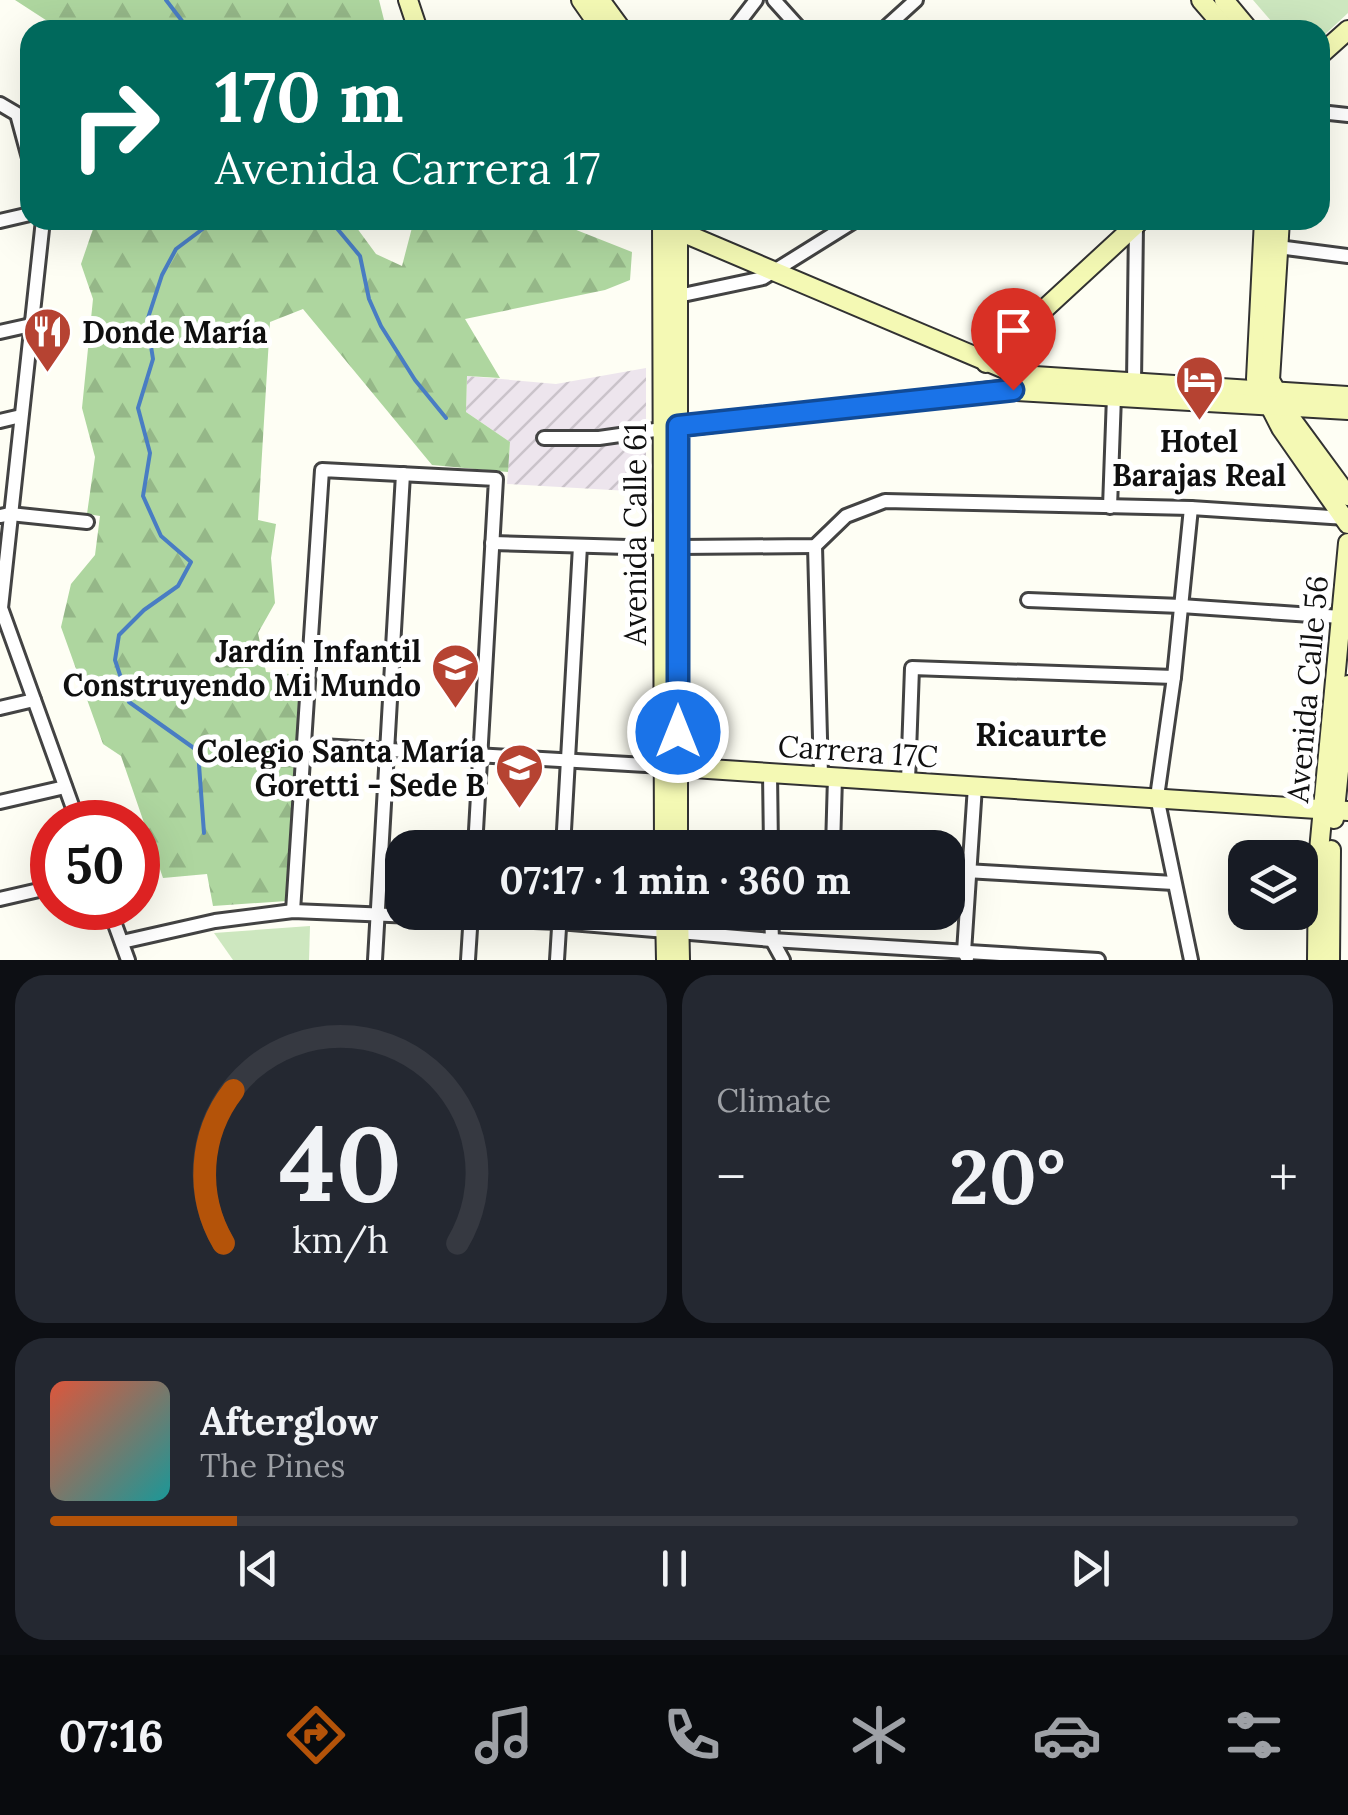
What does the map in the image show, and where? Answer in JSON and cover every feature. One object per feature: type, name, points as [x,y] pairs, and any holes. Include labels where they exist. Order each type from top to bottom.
[{"type":"main road","points":[[1201,0],[1218,20]]},
{"type":"main road","points":[[1224,0],[1241,20]]},
{"type":"main road","name":"Avenida Calle 61","points":[[665,830],[670,766],[666,230]]},
{"type":"main road","name":"Avenida Calle 61","points":[[667,230],[678,296],[670,427]]},
{"type":"main road","points":[[681,230],[989,364],[1030,377],[1134,382],[1348,410]]},
{"type":"main road","points":[[989,364],[1130,230]]},
{"type":"main road","points":[[1263,230],[1254,363],[1347,520]]},
{"type":"main road","points":[[1279,230],[1269,373],[1271,397],[1348,496]]},
{"type":"main road","points":[[988,391],[994,380],[989,364]]},
{"type":"main road","points":[[670,427],[988,391],[1114,396],[1348,396]]},
{"type":"main road","name":"Avenida Calle 56","points":[[1317,960],[1317,878],[1335,810],[1341,618],[1348,543]]},
{"type":"main road","name":"Avenida Calle 56","points":[[1330,960],[1329,879],[1348,686]]},
{"type":"main road","name":"Avenida Calle 61","points":[[670,766],[676,830]]},
{"type":"main road","name":"Carrera 17C","points":[[670,766],[1335,810]]},
{"type":"main road","points":[[666,960],[669,930]]},
{"type":"main road","points":[[671,930],[680,960]]},
{"type":"street","points":[[741,20],[756,0]]},
{"type":"street","points":[[774,0],[793,20]]},
{"type":"street","points":[[895,20],[916,0]]},
{"type":"street","points":[[0,104],[16,114],[20,128]]},
{"type":"street","points":[[0,118],[16,114]]},
{"type":"street","points":[[42,230],[21,416],[5,515],[0,608],[70,800]]},
{"type":"street","points":[[678,296],[752,282],[840,230]]},
{"type":"street","points":[[1134,382],[1138,230]]},
{"type":"street","points":[[1278,246],[1348,256]]},
{"type":"street","points":[[803,284],[806,252]]},
{"type":"street","points":[[0,332],[31,325]]},
{"type":"street","points":[[1110,507],[1114,396]]},
{"type":"street","points":[[0,421],[21,416]]},
{"type":"street","points":[[544,438],[598,438],[670,427]]},
{"type":"street","points":[[293,911],[322,470],[496,479],[475,830]]},
{"type":"street","points":[[375,960],[403,474]]},
{"type":"street","points":[[492,543],[670,548],[815,546],[846,516],[884,502],[1191,508],[1347,520]]},
{"type":"street","points":[[1190,960],[1157,797],[1191,508]]},
{"type":"street","points":[[5,515],[86,522]]},
{"type":"street","points":[[564,830],[580,546]]},
{"type":"street","points":[[815,546],[832,830]]},
{"type":"street","points":[[1028,600],[1341,618]]},
{"type":"street","points":[[908,782],[912,668],[1174,677]]},
{"type":"street","points":[[0,708],[34,700]]},
{"type":"street","name":"Carrera 17C","points":[[304,745],[670,766]]},
{"type":"street","points":[[770,773],[771,830]]},
{"type":"street","points":[[966,956],[975,786]]},
{"type":"street","points":[[0,802],[66,787]]},
{"type":"street","points":[[965,872],[1174,882]]},
{"type":"street","points":[[0,898],[30,892]]},
{"type":"street","points":[[122,942],[215,921],[293,911],[385,914]]},
{"type":"street","points":[[118,930],[128,960]]},
{"type":"street","points":[[468,960],[470,930]]},
{"type":"street","points":[[557,960],[559,930]]},
{"type":"street","points":[[704,930],[772,940],[966,956],[1098,960]]},
{"type":"street","points":[[772,930],[772,940],[783,960]]},
{"type":"shaded area","points":[[646,368],[646,492],[507,484],[510,442],[466,412],[467,376],[556,384]]},
{"type":"green space","points":[[15,0],[379,0],[384,20],[46,20]]},
{"type":"green space","points":[[1253,0],[1348,0],[1348,13],[1330,30],[1330,20],[1270,20]]},
{"type":"green space","points":[[93,230],[358,230],[376,254],[402,266],[411,230],[576,230],[632,252],[630,280],[605,290],[465,319],[500,378],[467,376],[466,412],[510,442],[508,472],[432,465],[303,309],[270,322],[258,520],[276,524],[271,558],[275,603],[258,633],[266,672],[301,675],[287,901],[213,906],[207,874],[163,878],[160,800],[136,800],[121,756],[103,744],[61,627],[71,584],[95,555],[100,516],[87,514],[95,457],[82,408],[93,299],[81,264]]},
{"type":"green space","points":[[310,926],[309,960],[233,960],[214,933]]},
{"type":"waterway","points":[[166,0],[181,20]]},
{"type":"waterway","points":[[201,230],[176,249],[162,275],[147,321],[153,359],[138,408],[150,453],[143,496],[161,536],[191,562],[178,586],[144,610],[119,635],[115,660],[129,702],[198,751],[204,833]]},
{"type":"waterway","points":[[338,230],[360,256],[369,299],[381,326],[415,380],[446,418]]},
{"type":"place","name":"Donde María","points":[[47,374]]},
{"type":"place","name":"Hotel Barajas Real","points":[[1199,422]]},
{"type":"place","name":"Jardín Infantil Construyendo Mi Mundo","points":[[456,710]]},
{"type":"place","name":"Colegio Santa María Goretti - Sede B","points":[[520,810]]},
{"type":"district","name":"Ricaurte","points":[[1041,734]]},
{"type":"route","points":[[678,732],[678,426],[1013,390]]}]
